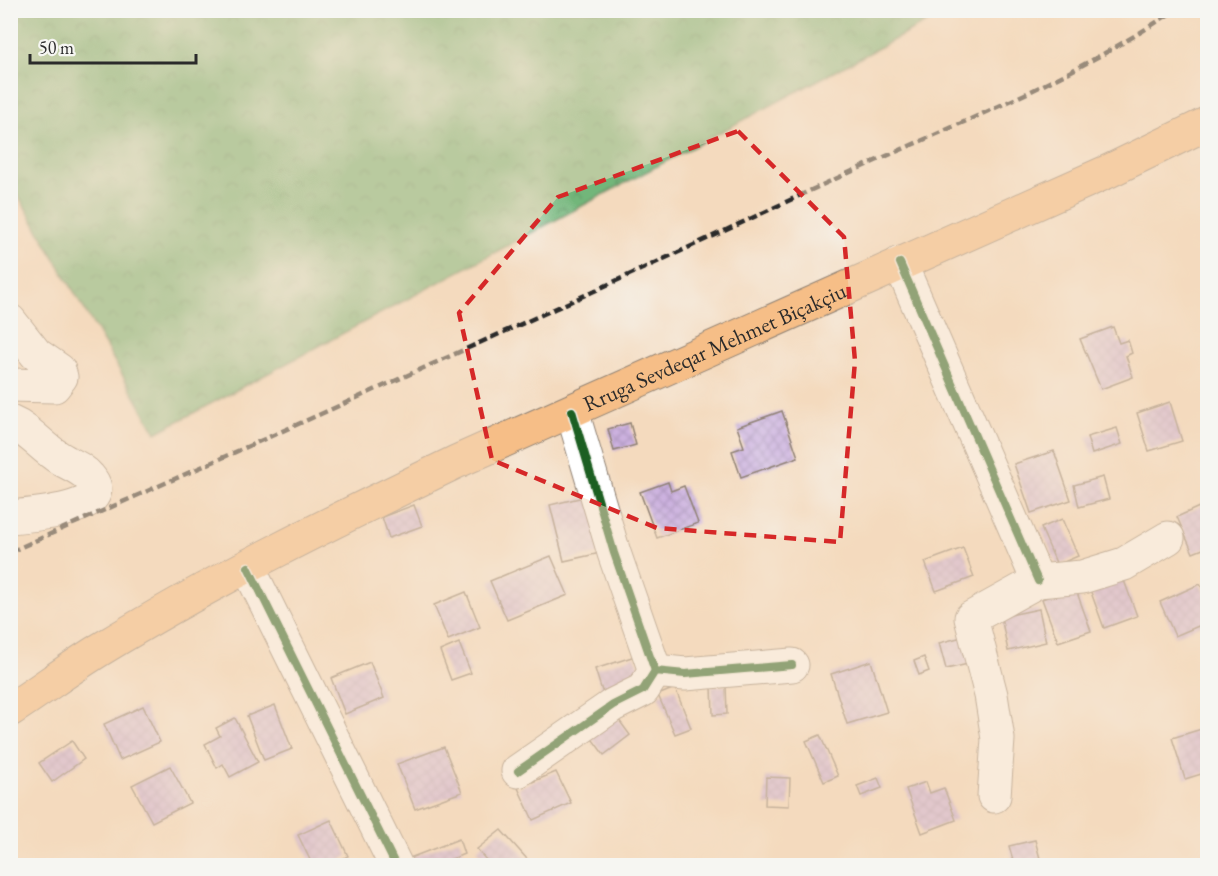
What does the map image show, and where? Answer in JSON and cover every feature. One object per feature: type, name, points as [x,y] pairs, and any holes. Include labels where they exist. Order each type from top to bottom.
[{"type":"main road","name":"Rruga Sevdeqar Mehmet Biçakçiu","points":[[10,710],[100,650],[248,567],[368,505],[900,263],[1109,171],[1208,123]]},
{"type":"street","points":[[900,263],[1038,581]]},
{"type":"street","points":[[10,321],[36,354],[58,370],[61,377],[54,386],[10,385]]},
{"type":"street","points":[[572,411],[614,553],[655,671]]},
{"type":"street","points":[[10,422],[23,427],[55,455],[85,473],[92,480],[93,488],[89,499],[76,508],[10,517]]},
{"type":"street","points":[[994,796],[998,739],[991,695],[971,618],[1038,581],[1082,577],[1114,567],[1168,538]]},
{"type":"street","points":[[248,567],[396,866]]},
{"type":"street","points":[[655,671],[685,674],[792,665]]},
{"type":"street","points":[[518,771],[613,705],[643,690],[655,671]]},
{"type":"highlighted area","points":[[738,131],[844,237],[855,361],[840,542],[657,528],[492,460],[459,313],[558,197]]},
{"type":"green space","points":[[10,11],[948,11],[156,433],[11,183]]},
{"type":"building","points":[[1113,327],[1119,343],[1128,340],[1132,353],[1126,356],[1133,377],[1101,389],[1080,339]]},
{"type":"building","points":[[1170,402],[1182,441],[1149,451],[1137,413]]},
{"type":"building","points":[[782,411],[798,457],[741,477],[732,451],[744,447],[737,427]]},
{"type":"building","points":[[630,423],[636,445],[614,451],[608,429]]},
{"type":"building","points":[[1117,428],[1122,444],[1092,454],[1087,437]]},
{"type":"building","points":[[1054,451],[1071,500],[1031,513],[1014,464]]},
{"type":"building","points":[[1103,477],[1109,499],[1079,507],[1074,485]]},
{"type":"building","points":[[668,482],[671,491],[684,486],[698,523],[657,538],[640,492]]},
{"type":"building","points":[[592,495],[605,552],[564,561],[550,505]]},
{"type":"building","points":[[1208,503],[1208,547],[1193,553],[1177,517]]},
{"type":"building","points":[[414,505],[422,526],[389,538],[382,517]]},
{"type":"building","points":[[1062,519],[1078,556],[1057,565],[1041,528]]},
{"type":"building","points":[[963,548],[974,577],[936,591],[925,562]]},
{"type":"building","points":[[551,556],[568,595],[507,620],[490,581]]},
{"type":"building","points":[[1121,572],[1137,616],[1104,628],[1088,584]]},
{"type":"building","points":[[1200,584],[1208,599],[1208,622],[1175,636],[1160,602]]},
{"type":"building","points":[[1075,587],[1091,631],[1058,642],[1042,599]]},
{"type":"building","points":[[466,592],[480,627],[448,640],[434,605]]},
{"type":"building","points":[[1039,609],[1046,642],[1008,651],[1001,617]]},
{"type":"building","points":[[970,635],[977,662],[946,669],[939,643]]},
{"type":"building","points":[[459,643],[471,673],[451,680],[440,651]]},
{"type":"building","points":[[635,656],[642,678],[602,691],[595,669]]},
{"type":"building","points":[[924,657],[929,671],[919,675],[914,661]]},
{"type":"building","points":[[871,661],[887,712],[847,724],[831,674]]},
{"type":"building","points":[[370,662],[384,698],[345,714],[331,678]]},
{"type":"building","points":[[712,686],[726,686],[727,714],[713,715]]},
{"type":"building","points":[[675,688],[691,728],[675,734],[658,695]]},
{"type":"building","points":[[275,705],[292,749],[264,760],[247,716]]},
{"type":"building","points":[[143,706],[160,742],[120,760],[104,724]]},
{"type":"building","points":[[616,716],[630,735],[604,755],[590,736]]},
{"type":"building","points":[[235,718],[258,762],[230,777],[223,764],[217,768],[205,744],[220,736],[216,728]]},
{"type":"building","points":[[1208,727],[1208,772],[1185,779],[1172,738]]},
{"type":"building","points":[[820,735],[838,776],[824,782],[806,741]]},
{"type":"building","points":[[72,741],[84,759],[52,782],[39,763]]},
{"type":"building","points":[[444,747],[462,792],[415,809],[397,764]]},
{"type":"building","points":[[170,766],[190,803],[152,822],[132,785]]},
{"type":"building","points":[[556,772],[571,803],[533,820],[518,788]]},
{"type":"building","points":[[766,777],[790,778],[789,806],[765,805]]},
{"type":"building","points":[[878,778],[882,788],[861,796],[857,786]]},
{"type":"building","points":[[926,782],[930,793],[944,788],[956,820],[922,833],[906,789]]},
{"type":"building","points":[[331,820],[348,856],[328,866],[313,866],[298,835]]},
{"type":"building","points":[[501,830],[527,859],[519,866],[491,866],[477,849]]},
{"type":"building","points":[[459,839],[464,854],[435,866],[404,866],[402,861]]},
{"type":"building","points":[[1035,840],[1042,866],[1001,866],[1013,860],[1009,846]]},
{"type":"railway","points":[[10,552],[519,325],[822,185],[1002,105],[1091,61],[1175,10]]},
{"type":"cycle path","points":[[900,263],[1038,581]]},
{"type":"cycle path","points":[[572,411],[614,553],[655,671]]},
{"type":"cycle path","points":[[248,567],[396,866]]},
{"type":"cycle path","points":[[518,771],[613,705],[643,690],[655,671],[685,674],[792,665]]}]
